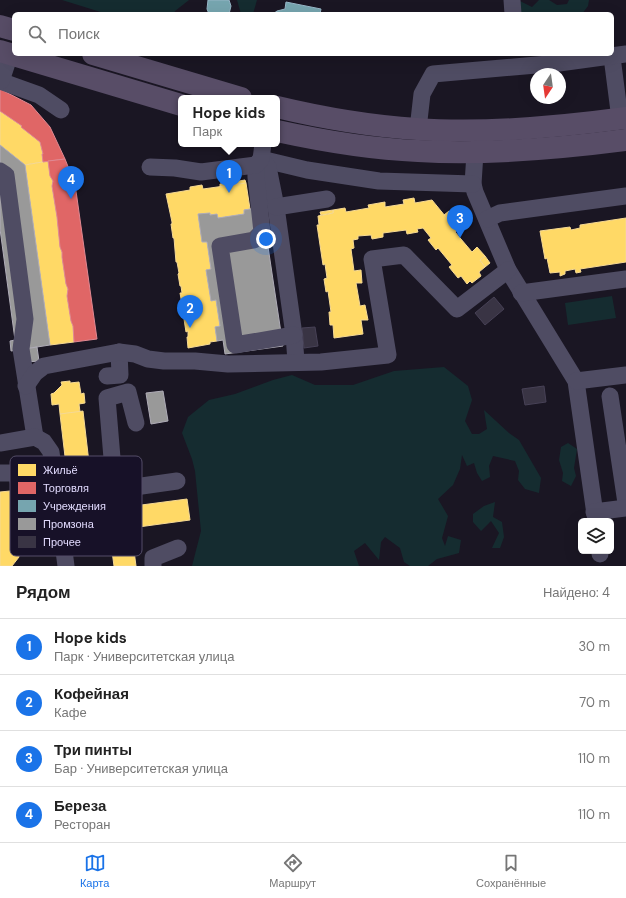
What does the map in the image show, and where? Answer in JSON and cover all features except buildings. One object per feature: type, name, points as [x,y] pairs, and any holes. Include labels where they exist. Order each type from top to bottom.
[{"type":"main road","points":[[0,26],[12,29]]},
{"type":"main road","points":[[18,56],[178,104]]},
{"type":"main road","points":[[100,56],[231,95]]},
{"type":"main road","points":[[280,108],[332,119],[418,129],[472,130],[523,128],[623,119]]},
{"type":"main road","points":[[280,132],[314,139],[386,149],[475,153],[524,150],[626,140]]},
{"type":"street","points":[[512,0],[513,12]]},
{"type":"street","points":[[5,52],[0,81],[39,95],[61,110]]},
{"type":"street","points":[[418,129],[422,94],[433,74],[512,61],[619,56],[623,119]]},
{"type":"street","points":[[475,153],[473,184],[475,192],[508,270],[521,294],[576,381],[595,516],[626,508]]},
{"type":"street","points":[[150,168],[175,168],[201,172],[260,156],[307,170],[379,181],[473,184]]},
{"type":"street","points":[[260,156],[268,167],[276,207],[294,335],[296,361]]},
{"type":"street","points":[[260,156],[256,177],[262,232],[254,240],[220,246],[235,345],[294,335]]},
{"type":"street","points":[[2,174],[25,319],[21,349],[32,374],[35,437]]},
{"type":"street","points":[[487,219],[500,213],[626,196]]},
{"type":"street","points":[[276,207],[327,199]]},
{"type":"street","points":[[32,374],[44,366],[118,352],[135,354],[148,359],[164,361],[195,361],[228,364],[296,361],[321,362],[388,355],[372,259],[404,255],[457,309],[508,270]]},
{"type":"street","points":[[521,294],[626,279]]},
{"type":"street","points":[[107,376],[120,375],[118,352]]},
{"type":"street","points":[[576,381],[626,375]]},
{"type":"street","points":[[113,456],[107,398],[128,392],[136,423]]},
{"type":"street","points":[[610,396],[626,503]]},
{"type":"street","points":[[0,443],[35,437],[44,442],[51,452],[52,456]]},
{"type":"street","points":[[142,486],[177,481]]},
{"type":"street","points":[[153,566],[153,558],[178,548]]},
{"type":"green space","points":[[62,0],[189,0],[175,12],[101,12]]},
{"type":"green space","points":[[237,0],[257,0],[254,12],[240,12]]},
{"type":"green space","points":[[518,0],[532,7],[539,0],[549,0],[557,5],[567,4],[569,0],[589,0],[588,6],[584,12],[520,12]]},
{"type":"green space","points":[[612,296],[616,318],[568,325],[565,303]]},
{"type":"green space","points":[[444,367],[468,386],[472,400],[465,421],[472,434],[479,434],[487,429],[484,410],[519,440],[541,478],[539,493],[525,489],[518,480],[519,471],[515,461],[493,456],[489,466],[490,477],[482,481],[477,473],[474,463],[467,466],[462,455],[460,469],[453,485],[438,499],[448,516],[442,538],[445,546],[448,536],[461,540],[459,553],[437,559],[428,566],[410,566],[404,562],[400,548],[385,537],[381,542],[379,560],[365,543],[354,551],[359,566],[192,566],[201,531],[195,471],[182,433],[188,417],[209,400],[235,394],[273,380],[292,375],[315,385],[353,385],[394,371]]},
{"type":"green space","points":[[568,443],[577,449],[574,468],[576,476],[571,486],[562,481],[563,473],[559,460],[561,447]]},
{"type":"green space","points":[[495,502],[493,517],[502,522],[504,537],[500,548],[492,548],[499,533],[491,521],[481,531],[473,522],[473,514],[484,506]]},
{"type":"place","name":"Hope kids","points":[[229,193]]},
{"type":"place","name":"Береза","points":[[71,199]]},
{"type":"place","name":"Три пинты","points":[[460,238]]},
{"type":"place","name":"Кофейная","points":[[190,328]]}]
